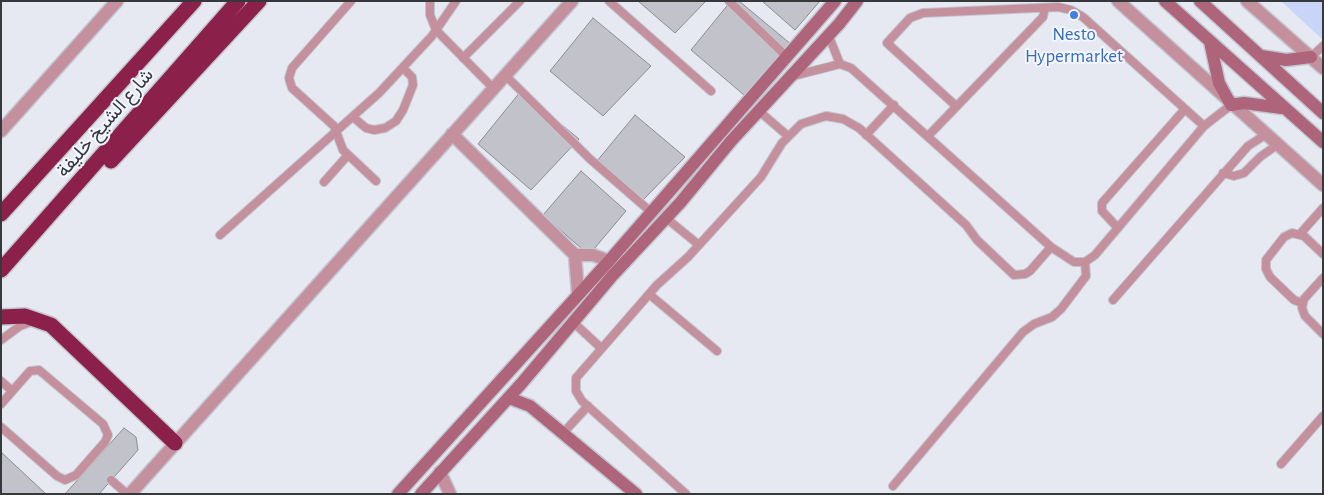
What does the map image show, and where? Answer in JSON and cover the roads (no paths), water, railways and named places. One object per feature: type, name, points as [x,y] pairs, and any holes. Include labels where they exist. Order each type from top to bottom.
[{"type":"highway","name":"شارع الشيخ خليفة","points":[[1,214],[194,1]]},
{"type":"highway","name":"شارع الشيخ خليفة","points":[[1,270],[238,1]]},
{"type":"highway","points":[[81,181],[106,166],[259,1]]},
{"type":"highway","points":[[1,317],[25,316],[39,319],[61,333],[175,443]]},
{"type":"street","points":[[1,131],[117,1]]},
{"type":"street","points":[[128,494],[572,1]]},
{"type":"street","points":[[398,494],[609,261],[835,1]]},
{"type":"street","points":[[424,493],[440,472],[509,398],[589,303],[759,111],[839,24],[857,1]]},
{"type":"street","points":[[1118,1],[1231,105],[1323,185]]},
{"type":"street","points":[[1165,1],[1323,142]]},
{"type":"street","points":[[1200,1],[1323,113]]},
{"type":"street","points":[[1212,1],[1217,17]]},
{"type":"street","points":[[1247,1],[1323,68]]},
{"type":"street","points":[[1210,42],[1219,83],[1231,105]]},
{"type":"street","points":[[1261,56],[1286,60],[1311,57]]},
{"type":"street","points":[[1231,105],[1264,104],[1284,108]]},
{"type":"street","points":[[452,134],[575,255],[578,293]]},
{"type":"street","points":[[575,255],[593,255],[609,261]]},
{"type":"street","points":[[589,303],[606,274],[609,261]]},
{"type":"street","points":[[521,384],[530,406]]},
{"type":"street","points":[[509,398],[530,406],[564,432],[636,494]]},
{"type":"street","points":[[440,472],[450,494]]},
{"type":"lane","points":[[351,1],[295,64],[290,73],[292,88],[330,122],[336,131],[339,144],[376,181]]},
{"type":"lane","points":[[430,1],[430,14],[436,30],[493,88]]},
{"type":"lane","points":[[220,235],[353,117],[403,68],[436,30],[456,1]]},
{"type":"lane","points":[[463,58],[520,1]]},
{"type":"lane","points":[[609,1],[711,91]]},
{"type":"lane","points":[[729,1],[786,56]]},
{"type":"lane","points":[[928,136],[1043,16],[1045,8]]},
{"type":"lane","points":[[956,106],[887,43],[914,15],[1065,8],[1077,13],[1204,126]]},
{"type":"lane","points":[[828,34],[840,64]]},
{"type":"lane","points":[[1311,57],[1323,46]]},
{"type":"lane","points":[[792,76],[840,64],[851,68],[1069,261],[1085,262],[1095,255],[1204,126],[1231,105]]},
{"type":"lane","points":[[353,117],[366,128],[374,130],[385,128],[396,121],[404,110],[413,85],[412,77],[403,68]]},
{"type":"lane","points":[[505,75],[590,159],[651,212]]},
{"type":"lane","points":[[866,135],[894,105]]},
{"type":"lane","points":[[1118,228],[1102,211],[1102,203],[1185,109]]},
{"type":"lane","points":[[759,111],[788,136]]},
{"type":"lane","points":[[686,494],[588,406],[576,391],[576,378],[649,294],[699,245],[761,177],[788,136],[808,120],[826,116],[843,119],[866,135],[966,224],[977,240],[1014,275],[1025,274],[1052,247]]},
{"type":"lane","points":[[1112,300],[1248,146],[1265,135]]},
{"type":"lane","points":[[1223,174],[1234,176],[1244,173],[1260,157],[1277,145]]},
{"type":"lane","points":[[324,182],[348,155]]},
{"type":"lane","points":[[1300,234],[1323,208]]},
{"type":"lane","points":[[666,218],[699,245]]},
{"type":"lane","points":[[1302,303],[1294,300],[1270,277],[1266,264],[1268,255],[1284,237],[1292,233],[1300,234],[1323,254]]},
{"type":"lane","points":[[893,486],[1023,332],[1034,324],[1052,317],[1061,309],[1086,276],[1085,262]]},
{"type":"lane","points":[[1323,278],[1302,303],[1305,316],[1323,334]]},
{"type":"lane","points":[[649,294],[717,351]]},
{"type":"lane","points":[[1,340],[20,326],[39,319]]},
{"type":"lane","points":[[573,322],[601,348]]},
{"type":"lane","points":[[1,404],[30,371],[39,370],[103,424],[107,431],[107,438],[91,461],[73,478],[61,479],[1,427]]},
{"type":"lane","points":[[1,381],[12,391]]},
{"type":"lane","points":[[564,432],[588,406]]},
{"type":"lane","points":[[1281,464],[1323,416]]},
{"type":"lane","points":[[111,480],[128,494]]},
{"type":"place","name":"Nesto Hypermarket","points":[[1074,15]]}]
